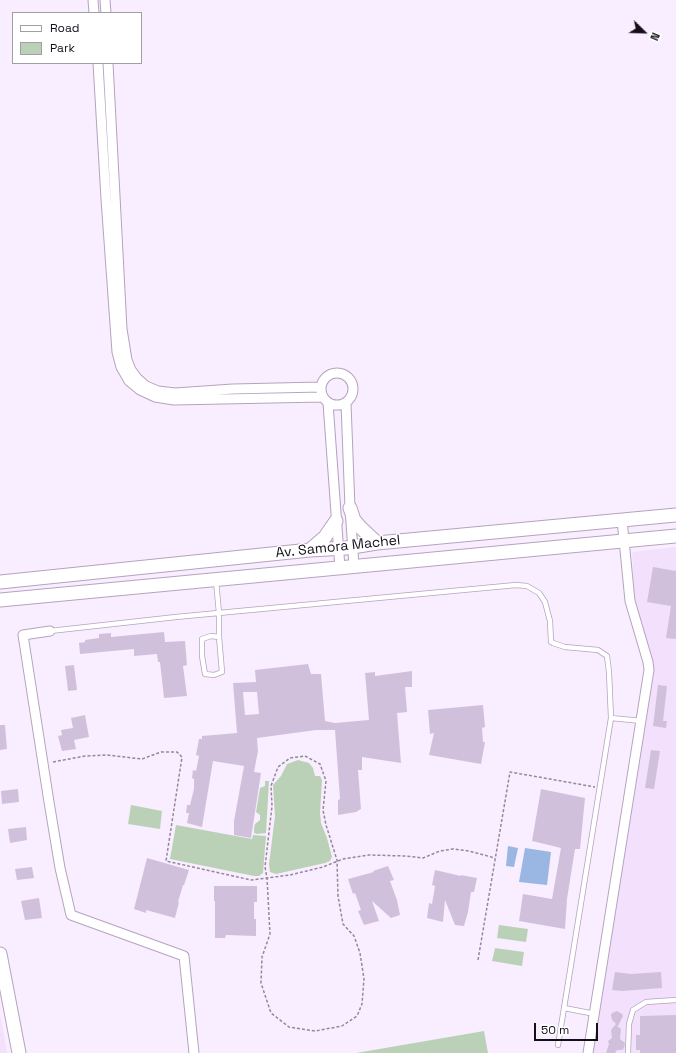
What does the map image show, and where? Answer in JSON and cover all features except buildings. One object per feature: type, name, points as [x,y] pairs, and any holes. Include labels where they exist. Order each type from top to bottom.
[{"type":"main road","points":[[350,508],[354,520],[377,543]]},
{"type":"main road","name":"Av. Samora Machel","points":[[0,582],[676,514]]},
{"type":"main road","points":[[310,550],[325,537],[336,521]]},
{"type":"main road","name":"Av. Samora Machel","points":[[0,600],[676,536]]},
{"type":"main road","points":[[0,954],[19,1053]]},
{"type":"street","points":[[93,0],[94,12]]},
{"type":"street","points":[[105,0],[106,12]]},
{"type":"street","points":[[98,64],[117,352],[121,367],[129,381],[140,390],[155,398],[174,400],[323,396]]},
{"type":"street","points":[[108,64],[122,329],[127,360],[131,370],[136,378],[146,386],[158,391],[175,393],[233,389],[323,396],[337,406],[346,403],[352,395],[353,386],[349,378],[341,373],[331,373],[324,379],[323,396],[340,568]]},
{"type":"street","points":[[346,403],[354,566]]},
{"type":"street","points":[[588,1053],[649,670],[630,601],[622,520]]},
{"type":"street","points":[[50,631],[23,635],[55,839],[71,915],[184,956],[194,1053]]},
{"type":"lane","points":[[215,580],[219,613],[219,637],[222,672],[214,675],[205,674],[202,656],[202,639],[211,636],[219,637]]},
{"type":"lane","points":[[50,631],[516,584],[527,586],[539,593],[545,602],[550,621],[551,642],[565,647],[598,650],[607,656],[612,718],[558,1045]]},
{"type":"lane","points":[[612,718],[642,721]]},
{"type":"lane","points":[[628,1053],[628,1024],[633,1010],[646,1002],[676,1000]]},
{"type":"lane","points":[[564,1008],[595,1014]]},
{"type":"path","points":[[53,762],[85,756],[107,755],[142,759],[161,752],[178,752],[182,757],[166,861],[251,880],[290,875],[323,868],[343,859],[369,855],[423,858],[440,851],[452,849],[469,851],[495,858]]},
{"type":"path","points":[[305,756],[320,764],[326,781],[323,810],[336,861],[338,896],[343,924],[354,936],[360,953],[364,978],[362,1004],[357,1016],[342,1026],[315,1031],[289,1027],[271,1013],[261,983],[262,957],[270,934],[267,878],[265,867],[272,806],[271,786],[278,767],[290,758],[305,756]]},
{"type":"path","points":[[478,960],[510,772],[600,788]]},
{"type":"shaded area","points":[[676,547],[676,1053],[593,1053],[654,667],[635,610],[632,552]]},
{"type":"shaded area","points":[[0,1014],[7,1053],[0,1053]]},
{"type":"green space","points":[[298,760],[309,763],[313,768],[315,776],[320,776],[322,780],[320,813],[321,823],[332,857],[330,861],[325,863],[276,874],[270,872],[269,864],[275,816],[273,785],[281,776],[287,764]]},
{"type":"green space","points":[[265,781],[269,781],[266,833],[257,834],[254,833],[254,828],[255,824],[260,820],[260,815],[256,812],[260,788],[265,786]]},
{"type":"green space","points":[[131,805],[162,811],[160,829],[128,824]]},
{"type":"green space","points":[[176,825],[252,839],[253,835],[266,836],[263,873],[259,876],[254,876],[170,859]]},
{"type":"green space","points":[[499,925],[528,929],[526,942],[497,938]]},
{"type":"green space","points":[[495,948],[524,952],[522,966],[492,961]]},
{"type":"green space","points":[[484,1031],[488,1053],[356,1053]]},
{"type":"water","points":[[508,846],[518,848],[514,867],[506,866]]},
{"type":"water","points":[[525,848],[551,852],[547,885],[519,882]]}]
